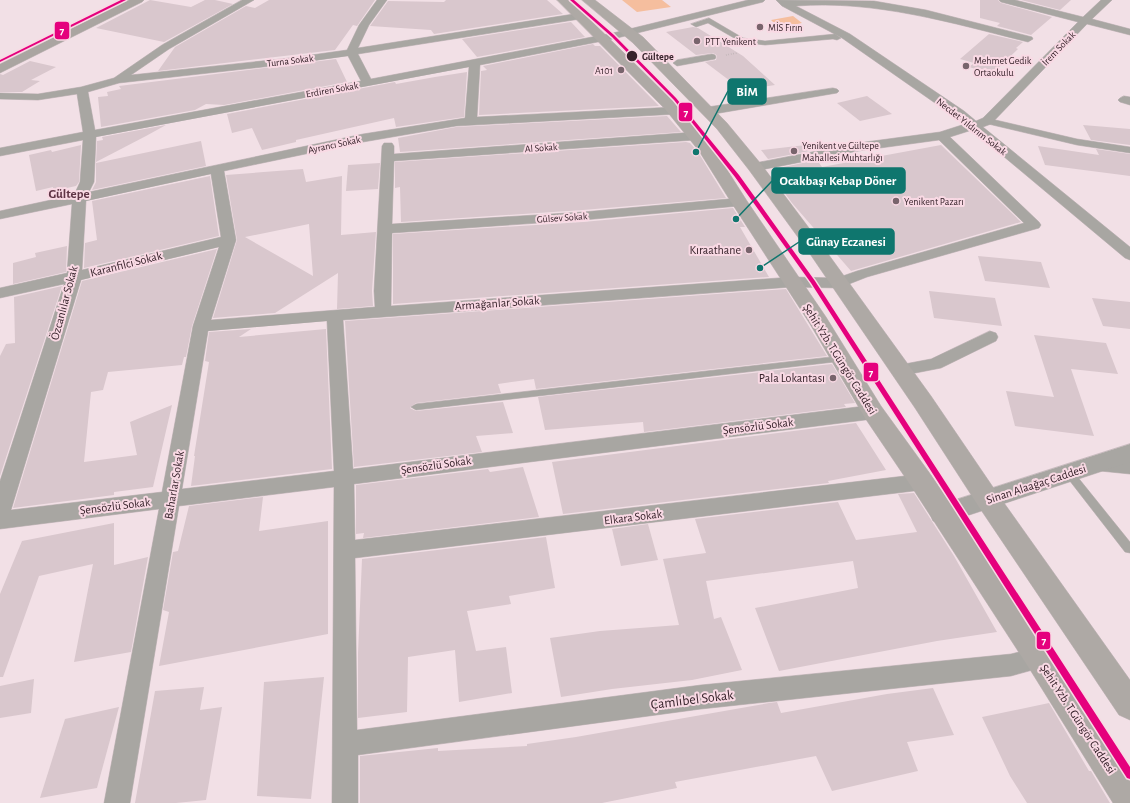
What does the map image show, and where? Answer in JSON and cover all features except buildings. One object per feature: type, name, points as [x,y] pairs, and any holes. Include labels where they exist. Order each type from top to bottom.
[{"type":"main road","points":[[64,24],[113,0]]},
{"type":"main road","points":[[0,69],[138,0]]},
{"type":"main road","name":"Şehit Yzb. T.Güngör Caddesi","points":[[563,0],[584,8],[629,32],[708,111],[755,167],[900,370],[1130,705]]},
{"type":"main road","name":"Şehit Yzb. T.Güngör Caddesi","points":[[584,8],[602,38],[674,111],[706,149],[739,202],[754,222],[873,412],[922,482],[1039,658],[1130,800]]},
{"type":"street","points":[[118,80],[133,67],[167,46],[249,0]]},
{"type":"street","points":[[368,83],[351,52],[364,25],[382,0]]},
{"type":"street","name":"Erdiren Sokak","points":[[0,152],[602,38],[760,0]]},
{"type":"street","points":[[1004,0],[1130,32]]},
{"type":"street","name":"İrem Sokak","points":[[755,167],[858,147],[942,136],[987,121],[1085,20],[1107,0]]},
{"type":"street","points":[[783,2],[851,2],[886,6],[928,14],[1028,39]]},
{"type":"street","name":"Necdet Yıldırım Sokak","points":[[783,2],[846,36],[960,114],[1124,243],[1130,256]]},
{"type":"street","name":"Turna Sokak","points":[[0,96],[38,97],[82,90],[118,80],[290,61],[442,40],[584,8]]},
{"type":"street","points":[[696,25],[695,24],[709,20],[740,40],[765,43],[835,36],[837,38]]},
{"type":"street","points":[[677,63],[712,57]]},
{"type":"street","points":[[471,120],[475,62]]},
{"type":"street","name":"Özcanlılar Sokak","points":[[0,512],[74,277],[79,198],[87,182],[90,135],[82,90]]},
{"type":"street","points":[[708,111],[834,91]]},
{"type":"street","name":"Ayrancı Sokak","points":[[0,215],[388,134],[471,120],[499,120],[674,111]]},
{"type":"street","points":[[987,121],[1077,142],[1130,150]]},
{"type":"street","points":[[383,311],[382,291],[386,229],[388,134]]},
{"type":"street","name":"Al Sokak","points":[[388,158],[695,136]]},
{"type":"street","points":[[839,283],[862,274],[1034,225],[942,136]]},
{"type":"street","name":"Baharlar Sokak","points":[[117,803],[201,326],[229,240],[217,169]]},
{"type":"street","name":"Gülsev Sokak","points":[[386,229],[582,216],[739,202]]},
{"type":"street","name":"Karanfilci Sokak","points":[[0,292],[74,277],[229,240]]},
{"type":"street","name":"Armağanlar Sokak","points":[[201,326],[383,311],[792,282],[839,283]]},
{"type":"street","points":[[334,315],[344,478],[345,803]]},
{"type":"street","points":[[900,370],[935,364],[990,337]]},
{"type":"street","name":"Şensözlü Sokak","points":[[0,520],[873,412]]},
{"type":"street","name":"Sinan Alaağaç Caddesi","points":[[942,514],[1130,453]]},
{"type":"street","points":[[1100,463],[1130,466]]},
{"type":"street","name":"Elkara Sokak","points":[[344,550],[922,482]]},
{"type":"street","name":"Çamlıbel Sokak","points":[[346,744],[701,697],[1011,665],[1039,658]]},
{"type":"lane","points":[[416,407],[840,359]]},
{"type":"lane","points":[[1069,473],[1129,549]]},
{"type":"shaded area","points":[[622,0],[662,0],[671,7],[637,12]]},
{"type":"shaded area","points":[[793,16],[802,23],[779,28],[771,20]]},
{"type":"transit line","name":"7","points":[[0,61],[124,0]]},
{"type":"transit line","name":"7","points":[[572,0],[613,36],[675,99],[737,176],[813,282],[1130,775]]},
{"type":"place","name":"MİS Fırın","points":[[760,27]]},
{"type":"place","name":"PTT Yenikent","points":[[697,41]]},
{"type":"place","name":"Gültepe","points":[[632,56]]},
{"type":"place","name":"Mehmet Gedik Ortaokulu","points":[[966,66]]},
{"type":"place","name":"A101","points":[[621,70]]},
{"type":"place","name":"Yenikent ve Gültepe Mahallesi Muhtarlığı","points":[[794,151]]},
{"type":"place","name":"BİM","points":[[696,152]]},
{"type":"place","name":"Yenikent Pazarı","points":[[896,201]]},
{"type":"place","name":"Ocakbaşı Kebap Döner","points":[[736,219]]},
{"type":"place","name":"Kıraathane","points":[[749,250]]},
{"type":"place","name":"Günay Eczanesi","points":[[760,268]]},
{"type":"place","name":"Pala Lokantası","points":[[833,378]]},
{"type":"district","name":"Gültepe","points":[[69,193]]}]
